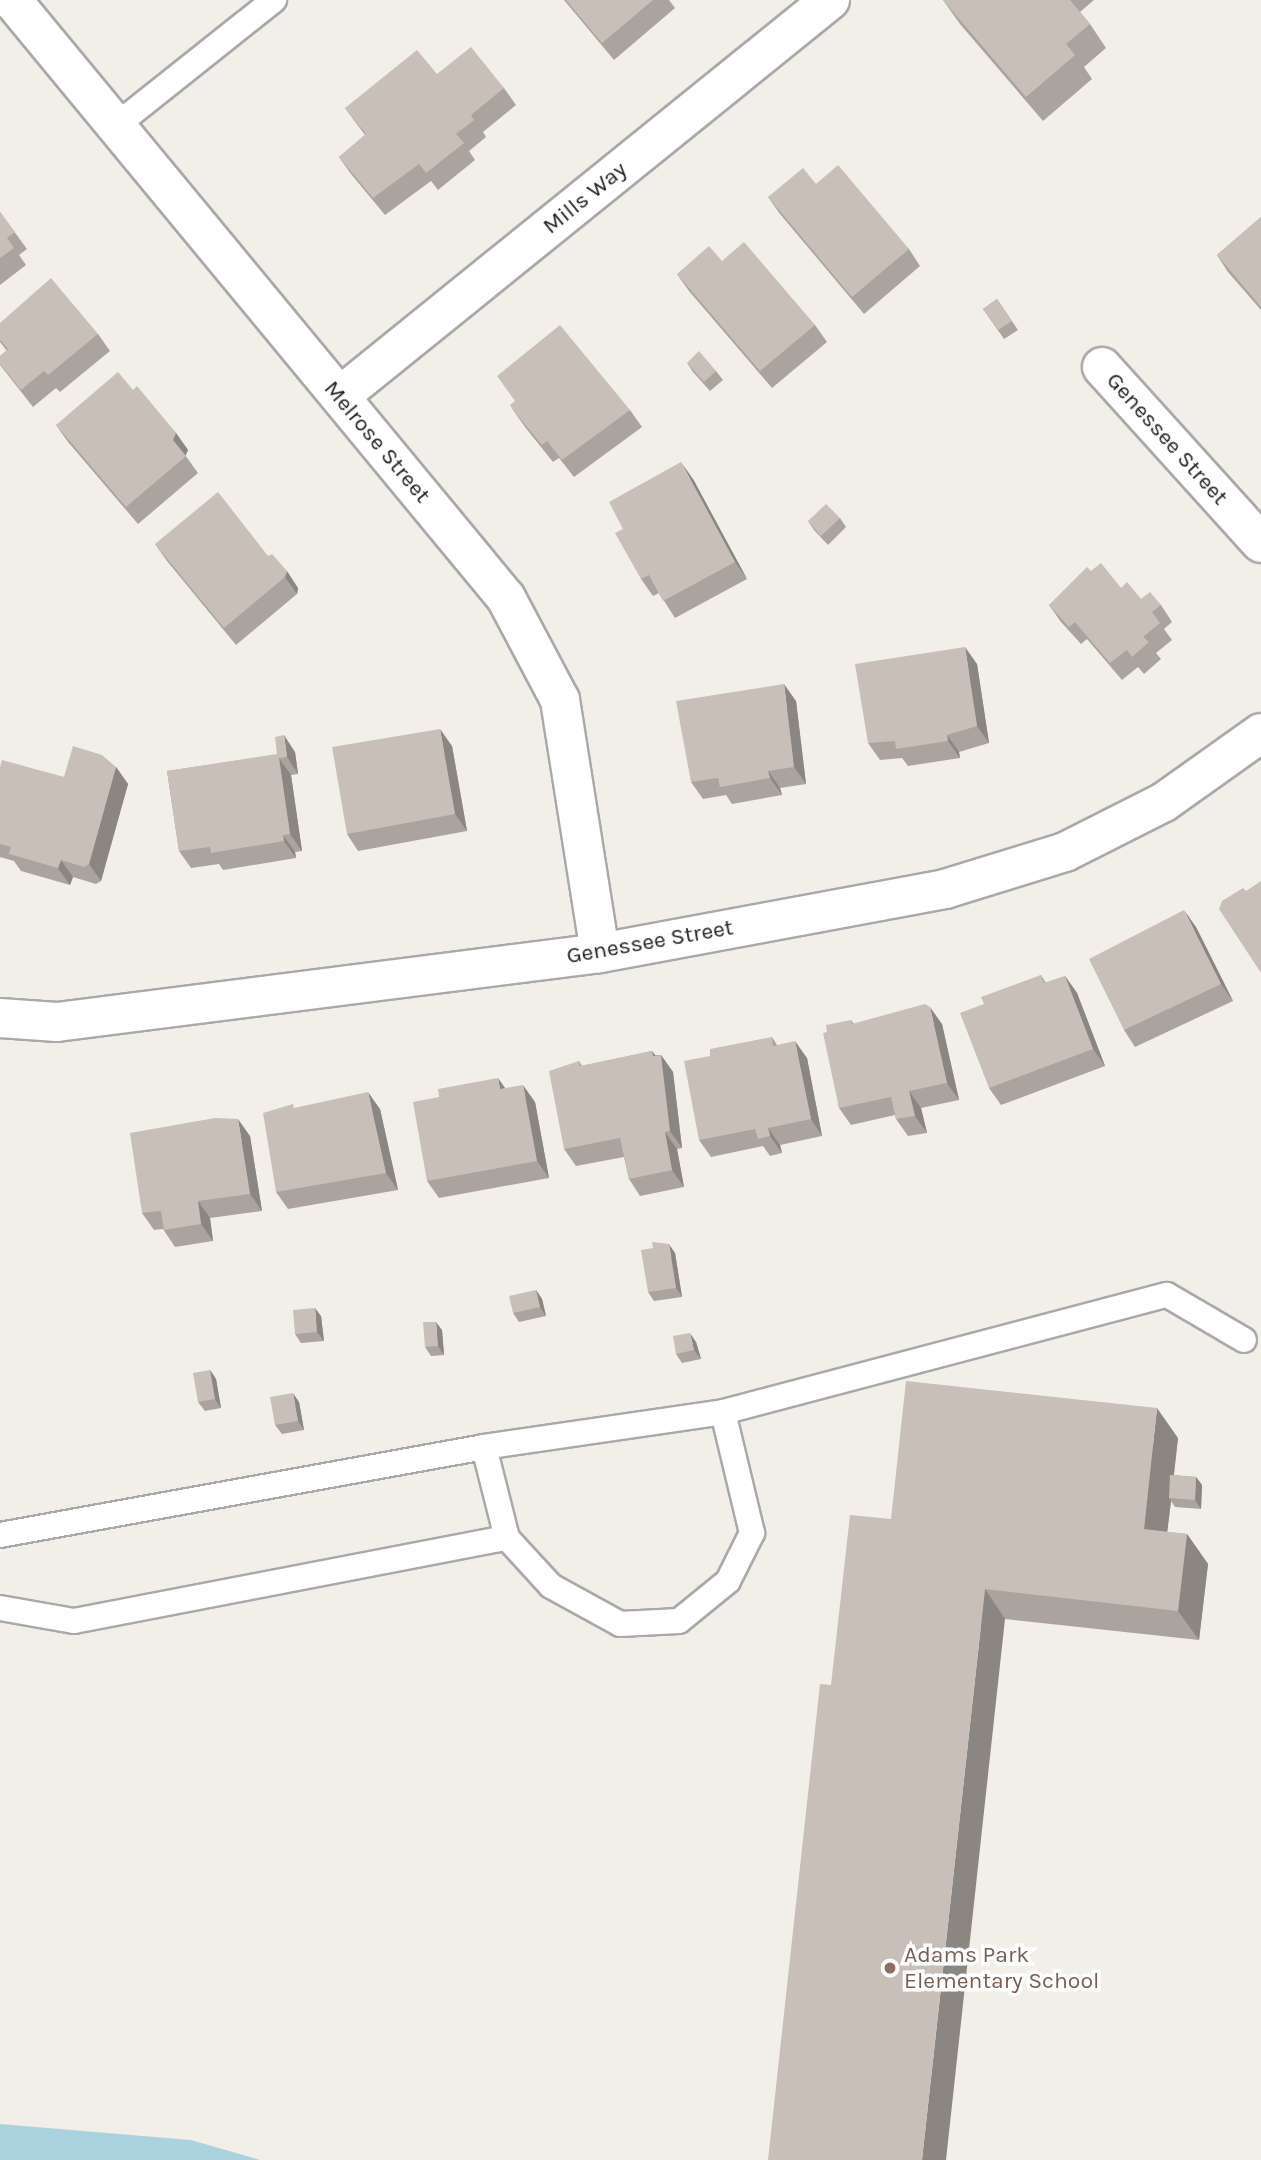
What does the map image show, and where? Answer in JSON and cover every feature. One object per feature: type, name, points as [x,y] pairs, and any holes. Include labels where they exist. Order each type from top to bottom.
[{"type":"street","name":"Melrose Street","points":[[12,0],[113,128],[506,597],[560,700],[600,953]]},
{"type":"street","name":"Mills Way","points":[[340,396],[830,0]]},
{"type":"street","name":"Genessee Street","points":[[1102,366],[1261,543]]},
{"type":"street","name":"Genessee Street","points":[[0,1018],[57,1022],[600,953],[945,889],[1065,852],[1164,802],[1261,733]]},
{"type":"lane","points":[[113,128],[274,0]]},
{"type":"lane","points":[[0,1535],[484,1447],[723,1412],[1167,1295],[1244,1340]]},
{"type":"lane","points":[[484,1447],[507,1538],[551,1586],[620,1624],[679,1621],[728,1581],[752,1533],[723,1412]]},
{"type":"lane","points":[[0,1608],[74,1621],[507,1538]]},
{"type":"water","points":[[0,2124],[191,2140],[260,2160],[0,2160]]},
{"type":"building","points":[[566,0],[653,0],[602,43]]},
{"type":"building","points":[[943,0],[1070,0],[1090,24],[1066,44],[1075,55],[1026,97]]},
{"type":"building","points":[[471,47],[504,88],[471,115],[474,120],[456,134],[464,143],[426,173],[419,164],[373,198],[339,157],[366,134],[345,108],[417,50],[437,74]]},
{"type":"building","points":[[838,165],[909,249],[852,297],[768,197],[803,168],[816,184]]},
{"type":"building","points":[[0,212],[15,232],[7,238],[14,248],[0,258]]},
{"type":"building","points":[[1261,217],[1261,307],[1217,255]]},
{"type":"building","points":[[744,242],[815,325],[760,371],[677,274],[709,246],[722,261]]},
{"type":"building","points":[[51,278],[98,334],[48,375],[44,371],[21,390],[0,364],[0,356],[8,349],[0,340],[0,323]]},
{"type":"building","points":[[997,299],[1012,321],[998,330],[983,309]]},
{"type":"building","points":[[560,325],[630,410],[562,460],[547,441],[542,445],[513,410],[510,405],[515,401],[497,376]]},
{"type":"building","points":[[699,351],[716,371],[704,382],[687,363]]},
{"type":"building","points":[[118,372],[133,390],[137,386],[176,433],[173,440],[186,456],[126,507],[56,425]]},
{"type":"building","points":[[681,462],[735,562],[663,601],[649,575],[641,579],[615,533],[623,529],[609,502]]},
{"type":"building","points":[[218,492],[268,556],[272,554],[287,571],[285,577],[224,628],[155,544]]},
{"type":"building","points":[[826,504],[840,518],[821,536],[808,521]]},
{"type":"building","points":[[1101,563],[1121,588],[1127,582],[1141,599],[1150,592],[1161,605],[1152,612],[1160,623],[1143,637],[1149,642],[1132,657],[1127,650],[1110,663],[1075,622],[1069,627],[1049,605],[1087,567],[1091,571]]},
{"type":"building","points":[[965,647],[977,726],[947,735],[948,741],[896,749],[895,741],[868,743],[855,664]]},
{"type":"building","points":[[784,684],[794,767],[768,771],[770,778],[720,787],[718,778],[691,782],[676,701]]},
{"type":"building","points":[[440,729],[455,814],[347,834],[332,747]]},
{"type":"building","points":[[284,735],[287,757],[279,758],[290,834],[283,835],[284,841],[211,853],[210,847],[179,851],[167,771],[277,754],[275,737]]},
{"type":"building","points":[[73,746],[102,755],[116,767],[89,864],[84,867],[61,860],[58,868],[9,854],[11,847],[0,844],[2,760],[64,777]]},
{"type":"building","points":[[1261,881],[1261,973],[1219,909],[1222,901]]},
{"type":"building","points":[[1184,910],[1221,984],[1124,1030],[1089,959]]},
{"type":"building","points":[[1041,975],[1044,983],[1065,976],[1093,1049],[989,1088],[960,1013],[984,1004],[981,997]]},
{"type":"building","points":[[925,1004],[930,1007],[947,1083],[909,1091],[915,1116],[896,1119],[891,1097],[839,1108],[823,1033],[827,1032],[826,1025],[851,1020],[852,1024]]},
{"type":"building","points":[[772,1037],[773,1046],[795,1041],[811,1119],[768,1128],[770,1136],[758,1139],[755,1129],[699,1140],[684,1061],[710,1056],[710,1049]]},
{"type":"building","points":[[652,1051],[653,1056],[661,1055],[670,1131],[665,1132],[672,1170],[629,1179],[620,1138],[564,1149],[549,1071],[579,1061],[580,1066]]},
{"type":"building","points":[[498,1078],[500,1089],[523,1085],[537,1161],[427,1181],[413,1102],[439,1097],[438,1089]]},
{"type":"building","points":[[368,1092],[386,1173],[276,1192],[263,1113],[293,1104],[294,1108]]},
{"type":"building","points":[[215,1118],[238,1119],[250,1194],[198,1201],[201,1224],[164,1230],[161,1211],[142,1213],[130,1133]]},
{"type":"building","points":[[652,1242],[669,1244],[676,1288],[648,1292],[641,1250],[653,1248]]},
{"type":"building","points":[[536,1290],[540,1307],[513,1313],[509,1296]]},
{"type":"building","points":[[315,1308],[317,1332],[295,1334],[293,1310]]},
{"type":"building","points":[[423,1322],[436,1322],[438,1346],[425,1347]]},
{"type":"building","points":[[690,1333],[694,1350],[676,1354],[673,1336]]},
{"type":"building","points":[[210,1370],[215,1399],[198,1402],[193,1373]]},
{"type":"building","name":"Adams Park Elementary School","points":[[906,1381],[1157,1408],[1144,1529],[1187,1534],[1178,1611],[985,1589],[922,2160],[768,2160],[820,1684],[831,1685],[850,1515],[891,1519]]},
{"type":"building","points":[[293,1393],[298,1421],[275,1425],[270,1397]]},
{"type":"building","points":[[1170,1475],[1196,1477],[1195,1500],[1169,1498]]},
{"type":"place","name":"Adams Park Elementary School","points":[[890,1968]]}]
